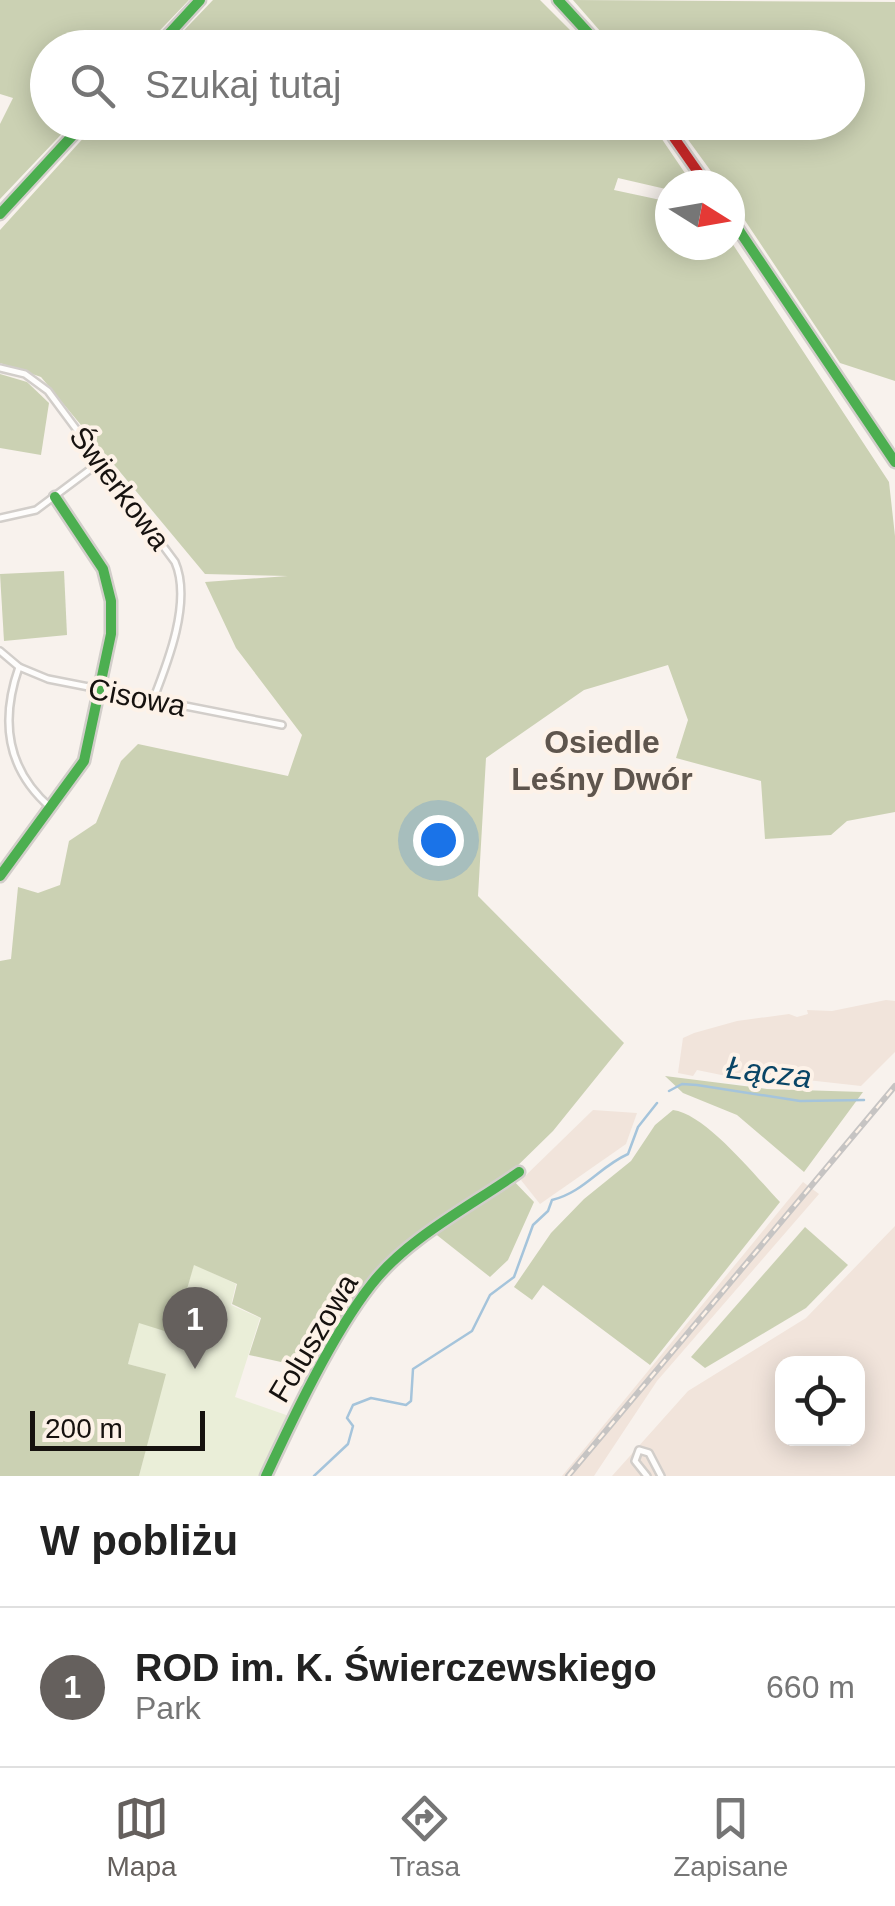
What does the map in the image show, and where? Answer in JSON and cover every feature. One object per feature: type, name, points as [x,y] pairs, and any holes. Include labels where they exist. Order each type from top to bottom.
[{"type":"street","points":[[172,30],[200,0]]},
{"type":"street","points":[[558,0],[586,30]]},
{"type":"street","points":[[0,214],[69,140]]},
{"type":"street","points":[[676,140],[697,170]]},
{"type":"street","points":[[745,240],[895,462]]},
{"type":"street","name":"Świerkowa","points":[[0,368],[25,374],[43,386],[169,554],[181,580],[166,664],[153,700]]},
{"type":"street","points":[[0,518],[27,515],[100,462]]},
{"type":"street","points":[[0,876],[52,808],[88,752],[112,625],[109,587],[94,552],[55,497]]},
{"type":"street","name":"Cisowa","points":[[0,651],[19,668],[48,680],[282,724]]},
{"type":"street","points":[[19,668],[4,698],[3,741],[17,774],[52,808]]},
{"type":"street","name":"Foluszowa","points":[[266,1476],[295,1414],[372,1284],[406,1251],[519,1172]]},
{"type":"street","points":[[646,1476],[635,1461],[639,1450],[649,1453],[660,1476]]},
{"type":"shaded area","points":[[895,1001],[895,1052],[861,1086],[771,1076],[765,1084],[697,1070],[693,1076],[678,1073],[683,1038],[694,1033],[737,1021],[789,1014],[797,1017],[808,1014],[807,1010],[832,1011]]},
{"type":"shaded area","points":[[593,1110],[637,1113],[626,1144],[540,1204],[521,1180]]},
{"type":"shaded area","points":[[803,1182],[819,1194],[657,1381],[594,1476],[562,1476]]},
{"type":"shaded area","points":[[895,1226],[895,1476],[612,1476],[688,1391],[806,1318]]},
{"type":"green space","points":[[0,0],[189,0],[160,30],[30,30],[30,140],[56,140],[0,199],[0,124],[13,98],[0,94]]},
{"type":"green space","points":[[213,0],[540,0],[570,30],[184,30]]},
{"type":"green space","points":[[573,0],[895,2],[895,381],[840,363],[745,220],[745,170],[710,170],[688,140],[865,140],[865,30],[599,30]]},
{"type":"green space","points":[[82,140],[663,140],[683,170],[655,170],[655,187],[618,178],[614,190],[655,199],[655,260],[743,260],[889,482],[895,536],[895,812],[847,821],[831,835],[765,839],[761,781],[676,758],[688,720],[668,665],[584,690],[486,758],[478,896],[624,1043],[553,1131],[508,1175],[534,1202],[508,1260],[490,1277],[433,1232],[382,1271],[340,1335],[325,1330],[313,1352],[290,1364],[249,1355],[261,1318],[232,1304],[237,1284],[194,1265],[174,1334],[139,1323],[128,1364],[166,1374],[139,1476],[0,1476],[0,961],[11,959],[18,887],[38,893],[60,885],[69,841],[96,823],[121,761],[138,744],[288,776],[302,735],[236,648],[205,582],[288,576],[205,574],[41,377],[0,363],[0,230]]},
{"type":"green space","points":[[0,374],[27,382],[49,403],[41,455],[0,448]]},
{"type":"green space","points":[[64,571],[67,635],[4,641],[0,574]]},
{"type":"green space","points":[[665,1076],[767,1089],[863,1092],[804,1172],[737,1115],[683,1093]]},
{"type":"green space","points":[[673,1110],[715,1134],[780,1202],[650,1365],[543,1285],[532,1300],[514,1287],[551,1233],[584,1199],[631,1161],[655,1125]]},
{"type":"green space","points":[[805,1227],[848,1265],[806,1308],[705,1368],[691,1357]]},
{"type":"green space","points":[[194,1264],[236,1284],[231,1305],[260,1318],[235,1397],[289,1416],[262,1476],[139,1476],[165,1374],[128,1364],[139,1322],[174,1333]]},
{"type":"waterway","name":"Łącza","points":[[669,1091],[682,1084],[800,1101],[864,1100]]},
{"type":"waterway","name":"Łącza","points":[[314,1476],[348,1444],[353,1426],[347,1418],[353,1405],[371,1398],[406,1405],[411,1401],[413,1369],[472,1331],[490,1295],[514,1277],[533,1225],[548,1211],[552,1200],[573,1191],[628,1154],[638,1127],[657,1103]]},
{"type":"railway","points":[[568,1476],[895,1086]]},
{"type":"traffic: fast","points":[[172,30],[200,0]]},
{"type":"traffic: fast","points":[[558,0],[586,30]]},
{"type":"traffic: fast","points":[[0,214],[68,140]]},
{"type":"traffic: fast","points":[[745,239],[895,462]]},
{"type":"traffic: fast","points":[[0,876],[84,761],[111,634],[111,601],[103,569],[55,497]]},
{"type":"traffic: fast","points":[[266,1476],[328,1352],[371,1285],[421,1238],[519,1172]]},
{"type":"traffic: jam","points":[[676,140],[697,170]]},
{"type":"place","name":"ROD im. K. Świerczewskiego","points":[[195,1369]]},
{"type":"district","name":"Osiedle Leśny Dwór","points":[[602,760]]}]
